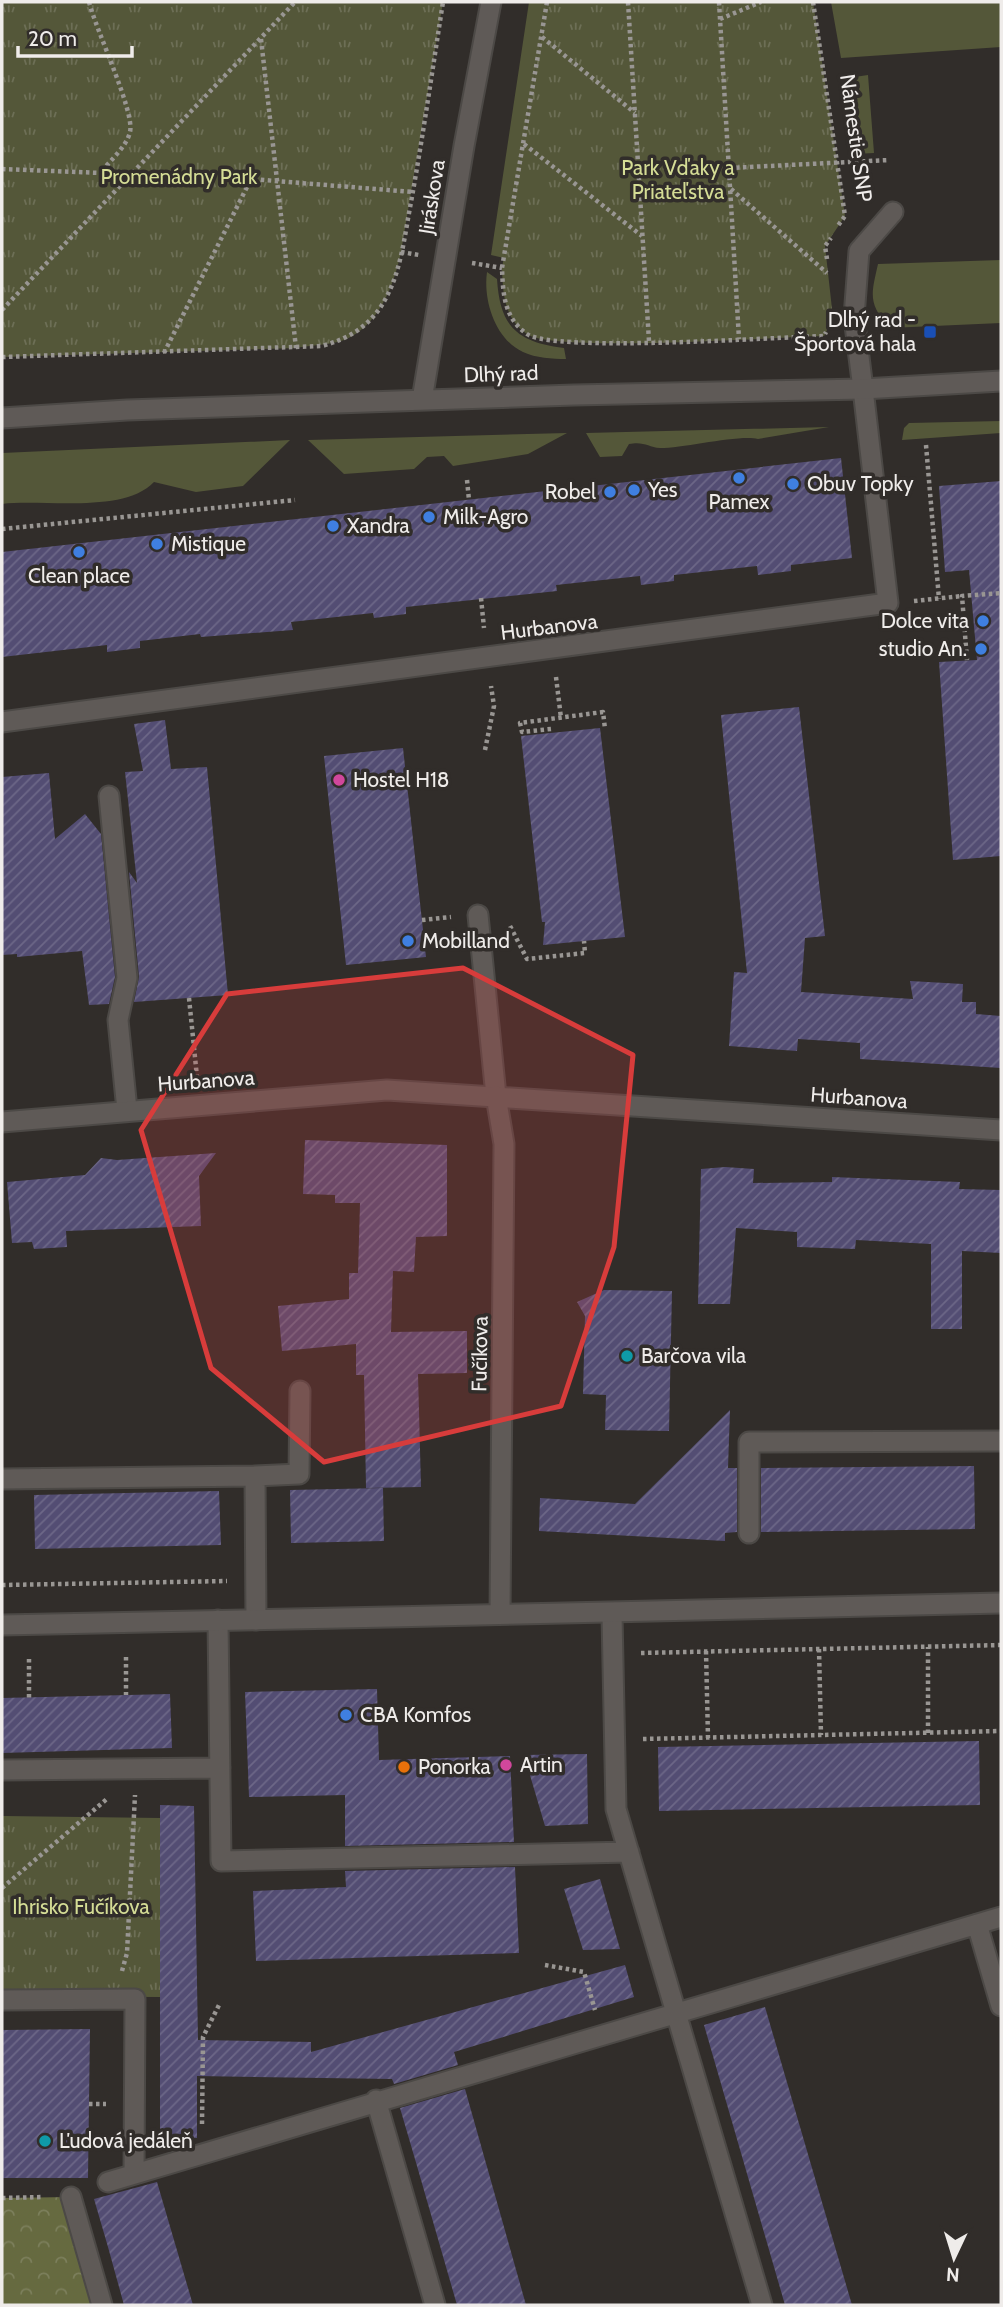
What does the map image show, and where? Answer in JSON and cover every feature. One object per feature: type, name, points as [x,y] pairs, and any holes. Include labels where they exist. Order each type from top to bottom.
[{"type":"street","name":"Jiráskova","points":[[422,400],[491,2]]},
{"type":"street","name":"Námestie SNP","points":[[863,389],[854,317],[859,251],[893,212]]},
{"type":"street","name":"Dlhý rad","points":[[2,418],[127,410],[863,389],[1001,381]]},
{"type":"street","points":[[863,389],[888,603]]},
{"type":"street","name":"Hurbanova","points":[[2,722],[888,603]]},
{"type":"street","points":[[109,796],[127,978],[118,1020],[127,1110]]},
{"type":"street","name":"Fučíkova","points":[[468,916],[504,1144],[500,1614]]},
{"type":"street","name":"Hurbanova","points":[[2,1122],[387,1090],[1001,1130]]},
{"type":"street","points":[[2,1479],[299,1474],[300,1391]]},
{"type":"street","points":[[749,1533],[749,1442],[1001,1441]]},
{"type":"street","points":[[255,1476],[256,1619]]},
{"type":"street","points":[[2,1625],[500,1614],[612,1615],[1001,1602]]},
{"type":"street","points":[[612,1615],[616,1809],[762,2305]]},
{"type":"street","points":[[218,1620],[222,1861],[629,1852]]},
{"type":"street","points":[[2,1770],[220,1768]]},
{"type":"street","points":[[108,2182],[376,2100],[1001,1917]]},
{"type":"street","points":[[977,1924],[1001,2006]]},
{"type":"street","points":[[2,2000],[135,2000],[134,2173]]},
{"type":"street","points":[[376,2100],[435,2305]]},
{"type":"street","points":[[71,2197],[102,2305]]},
{"type":"path","points":[[89,2],[132,120],[130,136],[100,173]]},
{"type":"path","points":[[2,310],[295,2]]},
{"type":"path","points":[[2,357],[296,348],[344,340],[360,329],[376,313],[396,277],[413,192],[443,2]]},
{"type":"path","points":[[547,2],[502,268],[503,297],[510,320],[529,336],[575,344],[824,336],[829,327]]},
{"type":"path","points":[[628,2],[649,341]]},
{"type":"path","points":[[719,2],[739,339]]},
{"type":"path","points":[[720,19],[761,2]]},
{"type":"path","name":"Námestie SNP","points":[[813,2],[845,216],[825,246],[830,285]]},
{"type":"path","points":[[541,36],[635,113]]},
{"type":"path","points":[[261,38],[296,348]]},
{"type":"path","points":[[524,144],[642,237]]},
{"type":"path","points":[[729,168],[889,160]]},
{"type":"path","points":[[2,169],[251,179],[413,192]]},
{"type":"path","points":[[163,354],[251,179]]},
{"type":"path","points":[[730,189],[828,274]]},
{"type":"path","points":[[926,445],[939,599]]},
{"type":"path","points":[[467,481],[469,500]]},
{"type":"path","points":[[2,529],[295,500]]},
{"type":"path","points":[[888,603],[1001,593]]},
{"type":"path","points":[[962,596],[967,660]]},
{"type":"path","points":[[553,649],[561,718]]},
{"type":"path","points":[[485,750],[494,706]]},
{"type":"path","points":[[551,729],[522,732],[520,723],[603,712],[605,729]]},
{"type":"path","points":[[422,920],[468,916]]},
{"type":"path","points":[[509,924],[527,959],[585,953],[584,941]]},
{"type":"path","points":[[189,998],[198,1085]]},
{"type":"path","points":[[2,1585],[256,1581]]},
{"type":"path","points":[[633,1653],[1001,1645]]},
{"type":"path","points":[[928,1647],[928,1733]]},
{"type":"path","points":[[819,1649],[821,1735]]},
{"type":"path","points":[[706,1651],[708,1738]]},
{"type":"path","points":[[126,1657],[126,1695]]},
{"type":"path","points":[[29,1659],[29,1698]]},
{"type":"path","points":[[615,1740],[1001,1731]]},
{"type":"path","points":[[2,1888],[144,1768]]},
{"type":"path","points":[[113,1999],[127,1953],[135,1792],[144,1768]]},
{"type":"path","points":[[545,1965],[584,1972],[602,2034]]},
{"type":"path","points":[[201,2153],[203,2037],[220,2003]]},
{"type":"path","points":[[2,2198],[71,2197]]},
{"type":"highlighted area","points":[[463,968],[633,1055],[614,1247],[561,1406],[324,1462],[211,1368],[141,1130],[227,994]]},
{"type":"green space","name":"Promenádny Park","points":[[2,2],[443,2],[401,252],[389,291],[376,315],[356,334],[344,340],[296,348],[2,357]]},
{"type":"green space","points":[[529,2],[547,2],[504,258],[491,255]]},
{"type":"green space","name":"Park Vďaky a Priateľstva","points":[[547,2],[813,2],[845,216],[825,246],[833,318],[824,336],[668,342],[578,342],[546,340],[527,334],[519,328],[506,305],[502,268]]},
{"type":"green space","points":[[831,2],[1001,2],[1001,47],[841,58]]},
{"type":"green space","points":[[868,75],[874,153],[855,154],[841,79]]},
{"type":"green space","points":[[1001,260],[1001,323],[889,328],[874,305],[873,291],[878,264]]},
{"type":"green space","points":[[487,272],[497,279],[502,309],[514,329],[534,341],[564,348],[566,359],[528,354],[505,338],[489,306]]},
{"type":"green space","points":[[1001,421],[1001,433],[902,440],[904,428],[909,423]]},
{"type":"green space","points":[[829,427],[758,439],[739,438],[660,448],[634,443],[629,444],[622,456],[600,457],[586,433]]},
{"type":"green space","points":[[567,433],[528,454],[453,466],[444,456],[427,457],[414,469],[344,474],[308,440]]},
{"type":"green space","points":[[290,440],[243,486],[196,492],[154,482],[141,492],[104,502],[2,504],[2,453]]},
{"type":"green space","name":"Ihrisko Fučíkova","points":[[2,1816],[160,1818],[160,1997],[2,1996]]},
{"type":"green space","points":[[71,2197],[102,2305],[2,2305],[2,2198]]},
{"type":"building","points":[[841,458],[852,558],[791,565],[791,571],[758,575],[757,566],[674,575],[674,581],[641,585],[640,576],[556,585],[557,591],[406,607],[406,614],[374,618],[373,613],[291,622],[293,630],[201,637],[200,634],[140,641],[140,648],[107,652],[107,645],[2,657],[2,552]]},
{"type":"building","points":[[1001,481],[1001,856],[953,860],[939,662],[977,660],[969,570],[945,572],[939,486]]},
{"type":"building","points":[[799,707],[825,936],[805,938],[801,992],[913,999],[910,981],[963,984],[962,1002],[976,1002],[976,1014],[1001,1016],[1001,1068],[860,1059],[860,1043],[798,1039],[797,1051],[729,1046],[734,972],[747,973],[721,715]]},
{"type":"building","points":[[165,720],[171,769],[207,767],[228,995],[134,1002],[139,977],[129,872],[137,883],[125,772],[143,771],[134,724]]},
{"type":"building","points":[[600,728],[625,937],[543,945],[545,922],[542,922],[521,736]]},
{"type":"building","points":[[403,748],[426,957],[346,965],[324,756]]},
{"type":"building","points":[[49,773],[55,839],[85,814],[101,834],[115,977],[109,1004],[89,1005],[82,951],[17,957],[17,954],[2,955],[2,777]]},
{"type":"building","points":[[305,1140],[447,1145],[447,1236],[416,1237],[414,1272],[393,1271],[391,1332],[467,1331],[467,1373],[418,1374],[421,1487],[366,1488],[364,1375],[356,1375],[356,1344],[282,1351],[278,1306],[349,1299],[349,1273],[358,1273],[360,1203],[335,1203],[335,1195],[303,1194]]},
{"type":"building","points":[[216,1153],[199,1176],[201,1226],[66,1231],[67,1247],[34,1249],[32,1242],[12,1243],[7,1182],[85,1175],[101,1158],[117,1160]]},
{"type":"building","points":[[701,1169],[754,1169],[753,1183],[832,1182],[832,1177],[960,1182],[959,1189],[1001,1190],[1001,1253],[962,1251],[962,1329],[931,1329],[931,1244],[856,1240],[855,1249],[797,1247],[797,1232],[736,1228],[730,1304],[698,1304]]},
{"type":"building","name":"Barčova vila","points":[[604,1290],[672,1291],[669,1431],[605,1430],[606,1395],[583,1394],[585,1316],[577,1302]]},
{"type":"building","points":[[730,1410],[728,1468],[737,1468],[737,1532],[725,1533],[725,1541],[539,1531],[540,1498],[635,1504]]},
{"type":"building","points":[[974,1466],[975,1529],[761,1532],[761,1468]]},
{"type":"building","points":[[383,1488],[384,1541],[291,1543],[290,1490]]},
{"type":"building","points":[[219,1491],[221,1545],[35,1549],[34,1495]]},
{"type":"building","points":[[377,1689],[379,1760],[510,1756],[514,1842],[345,1846],[345,1795],[249,1797],[245,1692]]},
{"type":"building","points":[[170,1694],[172,1748],[2,1753],[2,1698]]},
{"type":"building","points":[[979,1741],[980,1805],[659,1811],[658,1747]]},
{"type":"building","points":[[587,1754],[588,1824],[545,1826],[524,1755]]},
{"type":"building","points":[[160,1805],[194,1806],[198,2040],[311,2042],[311,2052],[625,1965],[634,1997],[454,2052],[458,2065],[394,2084],[392,2079],[197,2076],[197,2138],[160,2135]]},
{"type":"building","points":[[515,1867],[519,1953],[256,1961],[253,1891],[346,1887],[345,1871]]},
{"type":"building","points":[[600,1879],[620,1949],[583,1950],[564,1889]]},
{"type":"building","points":[[765,2007],[852,2305],[785,2305],[704,2025]]},
{"type":"building","name":"Ľudová jedáleň","points":[[90,2029],[88,2178],[2,2178],[2,2030]]},
{"type":"building","points":[[465,2089],[526,2305],[457,2305],[400,2108]]},
{"type":"building","points":[[157,2182],[193,2305],[124,2305],[94,2199]]},
{"type":"place","name":"Dlhý rad - Športová hala","points":[[930,332]]},
{"type":"place","name":"Pamex","points":[[739,478]]},
{"type":"place","name":"Obuv Topky","points":[[793,484]]},
{"type":"place","name":"Yes","points":[[634,490]]},
{"type":"place","name":"Robel","points":[[610,492]]},
{"type":"place","name":"Milk-Agro","points":[[429,517]]},
{"type":"place","name":"Xandra","points":[[333,526]]},
{"type":"place","name":"Mistique","points":[[157,544]]},
{"type":"place","name":"Clean place","points":[[79,552]]},
{"type":"place","name":"Dolce vita","points":[[983,621]]},
{"type":"place","name":"studio An.","points":[[981,649]]},
{"type":"place","name":"Hostel H18","points":[[339,780]]},
{"type":"place","name":"Mobilland","points":[[408,941]]},
{"type":"place","name":"Barčova vila","points":[[627,1356]]},
{"type":"place","name":"CBA Komfos","points":[[346,1715]]},
{"type":"place","name":"Artin","points":[[506,1765]]},
{"type":"place","name":"Ponorka","points":[[404,1767]]},
{"type":"place","name":"Ľudová jedáleň","points":[[45,2141]]}]
